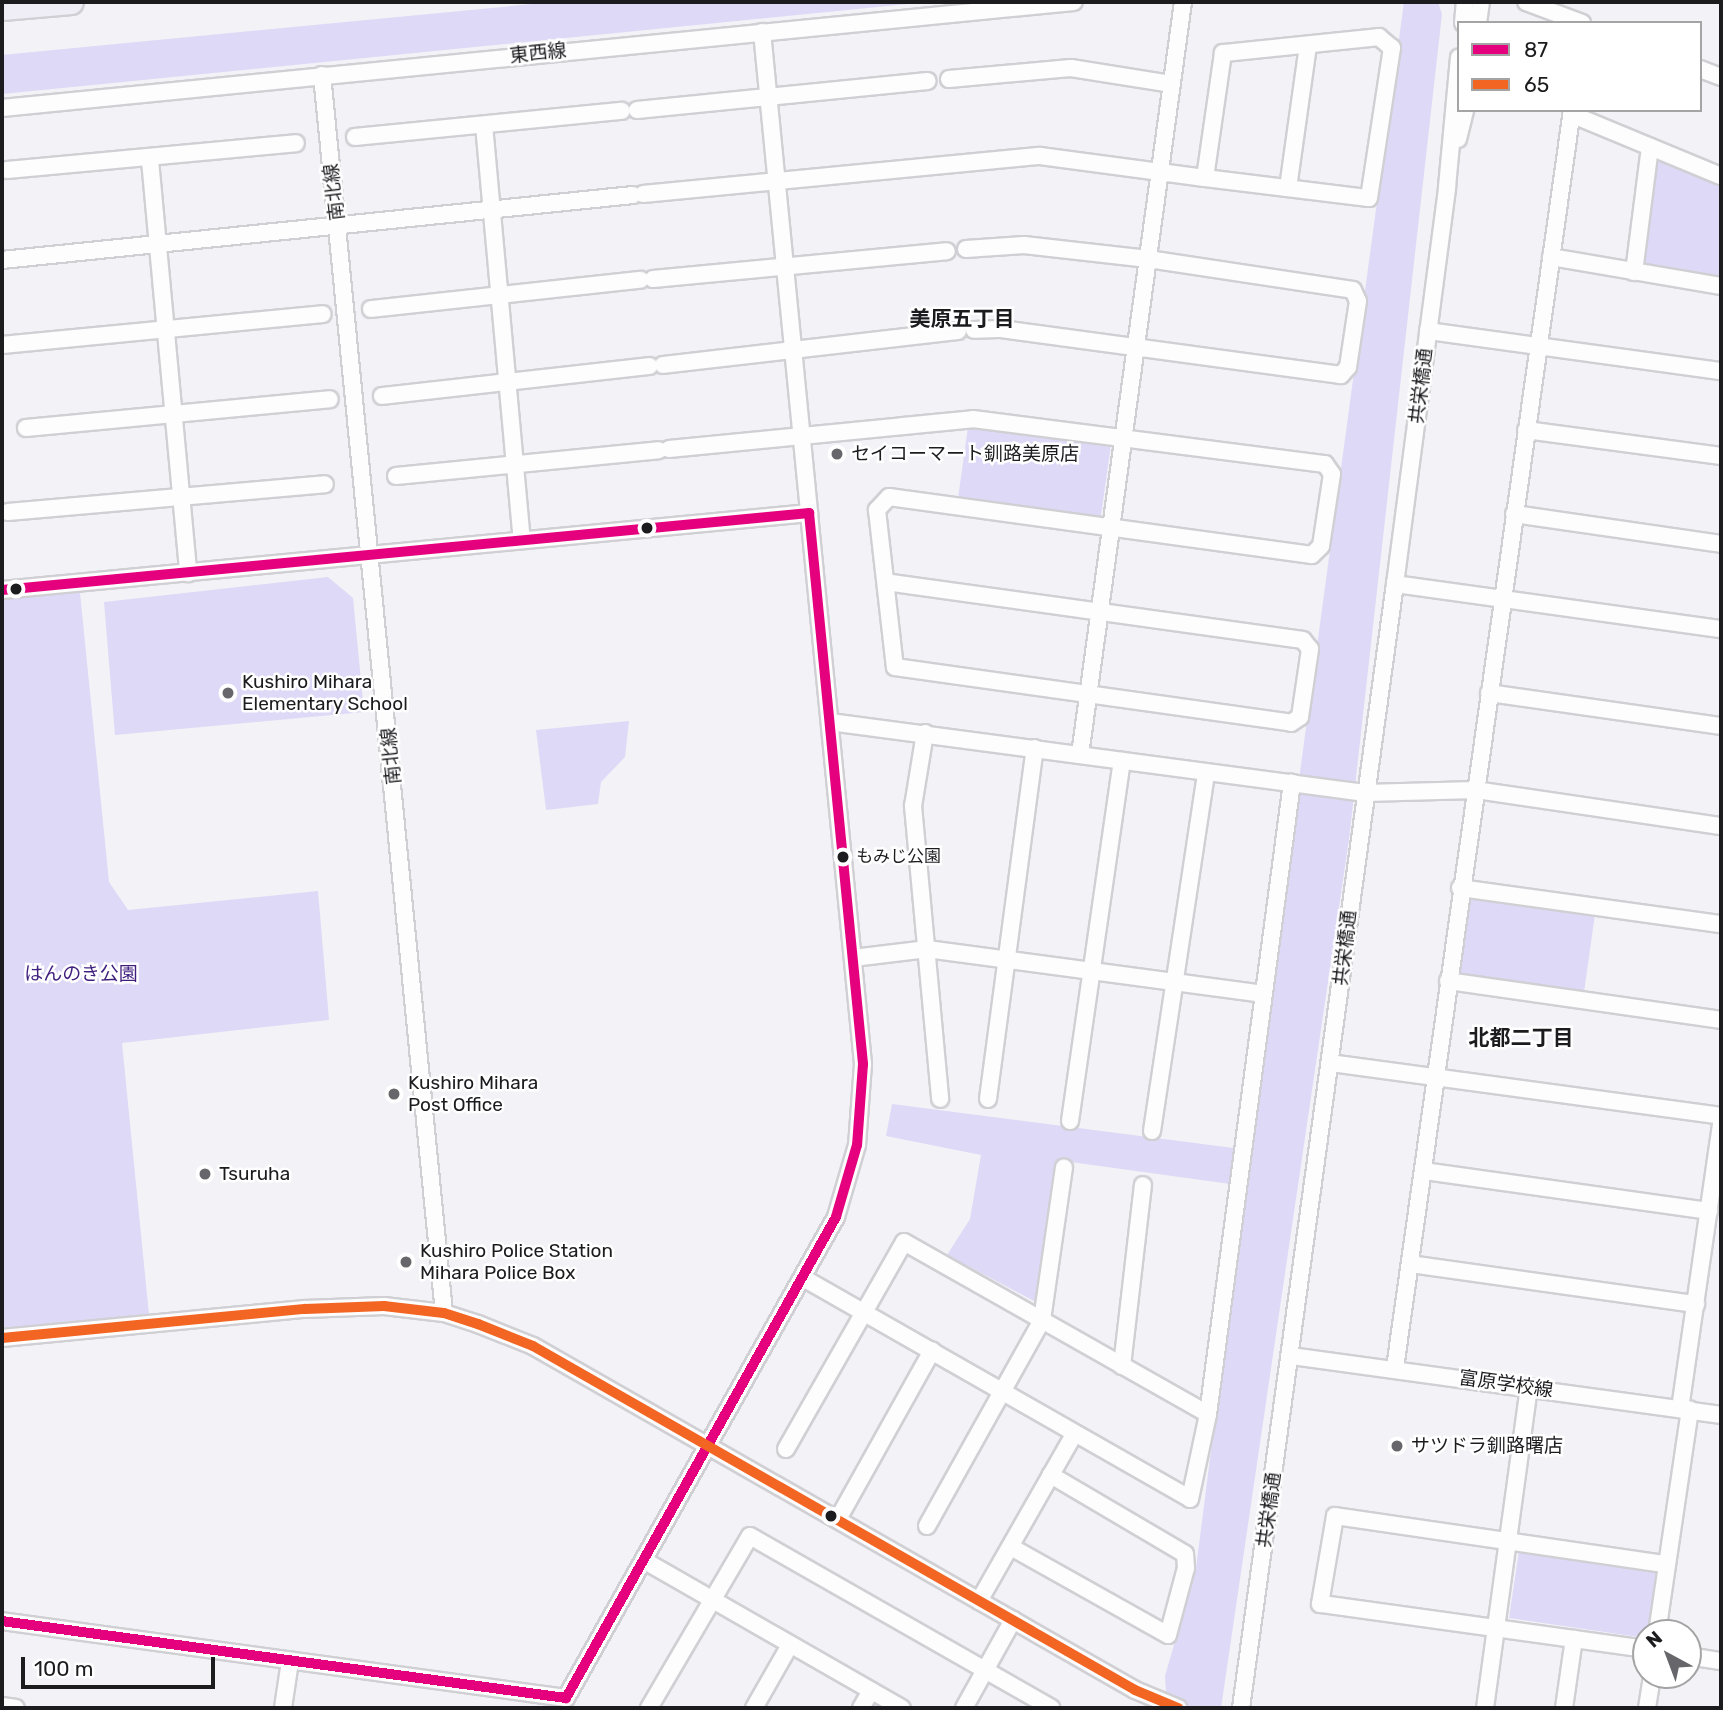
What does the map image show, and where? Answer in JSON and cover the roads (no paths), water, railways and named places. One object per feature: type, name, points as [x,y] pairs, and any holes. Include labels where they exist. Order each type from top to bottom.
[{"type":"highway","points":[[2,8],[71,2]]},
{"type":"street","name":"東西線","points":[[2,108],[1074,2]]},
{"type":"street","points":[[1080,755],[1138,350],[1183,2]]},
{"type":"street","points":[[1463,21],[1465,2]]},
{"type":"street","points":[[1478,21],[1481,2]]},
{"type":"street","points":[[1526,2],[1577,21]]},
{"type":"street","points":[[2,1620],[566,1703],[804,1279],[836,1217],[857,1145],[863,1064],[762,32]]},
{"type":"street","points":[[2,260],[777,180],[1040,156],[1205,178],[1369,198],[1392,48],[1379,37],[1223,53],[1205,178]]},
{"type":"street","points":[[1288,188],[1308,45]]},
{"type":"street","points":[[949,79],[1071,68],[1171,84]]},
{"type":"street","points":[[1702,70],[1721,77]]},
{"type":"street","name":"南北線","points":[[322,75],[444,1313]]},
{"type":"street","points":[[1447,187],[1457,80]]},
{"type":"street","points":[[355,137],[928,81]]},
{"type":"street","points":[[1447,187],[1465,112]]},
{"type":"street","points":[[1395,1368],[1424,1171],[1460,888],[1571,112],[1721,176]]},
{"type":"street","points":[[484,125],[522,538]]},
{"type":"street","points":[[6,170],[150,160],[296,143]]},
{"type":"street","points":[[1634,272],[1650,147]]},
{"type":"street","points":[[150,160],[188,573]]},
{"type":"street","name":"共栄橋通","points":[[1241,1708],[1291,1356],[1447,187]]},
{"type":"street","points":[[382,396],[794,353],[966,330],[999,329],[1138,350],[1341,375],[1348,368],[1357,301],[1353,290],[1024,245],[966,249]]},
{"type":"street","points":[[372,309],[947,251]]},
{"type":"street","points":[[1550,257],[1721,286]]},
{"type":"street","points":[[2,345],[323,314]]},
{"type":"street","points":[[1428,331],[1721,371]]},
{"type":"street","points":[[26,428],[330,399]]},
{"type":"street","points":[[396,477],[973,419],[1124,436],[1325,464],[1332,474],[1321,546],[1312,555],[889,497],[877,510],[895,667],[1291,723],[1300,717],[1310,649],[1303,640],[887,582]]},
{"type":"street","points":[[1527,430],[1721,456]]},
{"type":"street","points":[[8,512],[181,499],[325,484]]},
{"type":"street","points":[[2,590],[188,573],[371,552],[809,513]]},
{"type":"street","points":[[1514,514],[1721,544]]},
{"type":"street","points":[[1395,584],[1721,629]]},
{"type":"street","points":[[1489,693],[1721,726]]},
{"type":"street","points":[[830,722],[1365,793],[1476,790],[1721,826]]},
{"type":"street","points":[[925,733],[913,806],[940,1099]]},
{"type":"street","points":[[988,1099],[1035,748]]},
{"type":"street","points":[[1070,1121],[1122,761]]},
{"type":"street","points":[[1152,1131],[1206,772]]},
{"type":"street","points":[[804,1279],[1189,1499],[1208,1414],[1292,783]]},
{"type":"street","points":[[1460,888],[1721,924]]},
{"type":"street","points":[[853,958],[927,949],[1264,994]]},
{"type":"street","points":[[1448,981],[1721,1020]]},
{"type":"street","points":[[1330,1063],[1721,1116]]},
{"type":"street","points":[[1659,1619],[1696,1304],[1721,1123]]},
{"type":"street","points":[[927,1526],[1042,1320],[1063,1168]]},
{"type":"street","points":[[1424,1171],[1709,1212]]},
{"type":"street","points":[[1122,1366],[1143,1185]]},
{"type":"street","points":[[786,1449],[904,1242],[1208,1414]]},
{"type":"street","points":[[1409,1264],[1696,1304]]},
{"type":"street","points":[[2,1338],[305,1309],[405,1306],[444,1313],[533,1346],[1135,1690],[1178,1708]]},
{"type":"street","points":[[838,1519],[933,1351]]},
{"type":"street","name":"富原学校線","points":[[1291,1356],[1395,1368],[1721,1415]]},
{"type":"street","points":[[1485,1708],[1529,1387]]},
{"type":"street","points":[[979,1601],[1075,1433]]},
{"type":"street","points":[[1011,1546],[1168,1635],[1186,1568],[1185,1554],[1051,1475]]},
{"type":"street","points":[[1632,1647],[1320,1604],[1335,1516],[1665,1564]]},
{"type":"street","points":[[649,1708],[750,1536],[1051,1708]]},
{"type":"street","points":[[645,1561],[902,1708]]},
{"type":"street","points":[[964,1708],[1013,1620]]},
{"type":"street","points":[[1564,1708],[1574,1639]]},
{"type":"street","points":[[754,1708],[790,1645]]},
{"type":"street","points":[[1702,1658],[1721,1661]]},
{"type":"street","points":[[284,1708],[290,1661]]},
{"type":"street","points":[[1647,1708],[1649,1689]]},
{"type":"street","points":[[861,1708],[872,1691]]},
{"type":"street","points":[[2,1706],[16,1708]]},
{"type":"place","name":"セイコーマート釧路美原店","points":[[837,454]]},
{"type":"place","name":"Kushiro Mihara Elementary School","points":[[228,693]]},
{"type":"place","name":"もみじ公園","points":[[843,857]]},
{"type":"place","name":"Kushiro Mihara Post Office","points":[[394,1094]]},
{"type":"place","name":"Tsuruha","points":[[205,1174]]},
{"type":"place","name":"Kushiro Police Station Mihara Police Box","points":[[406,1262]]},
{"type":"place","name":"サツドラ釧路曙店","points":[[1397,1446]]},
{"type":"district","name":"美原五丁目","points":[[962,319]]},
{"type":"district","name":"北都二丁目","points":[[1521,1038]]},
{"type":"park label","name":"はんのき公園","points":[[81,974]]}]
